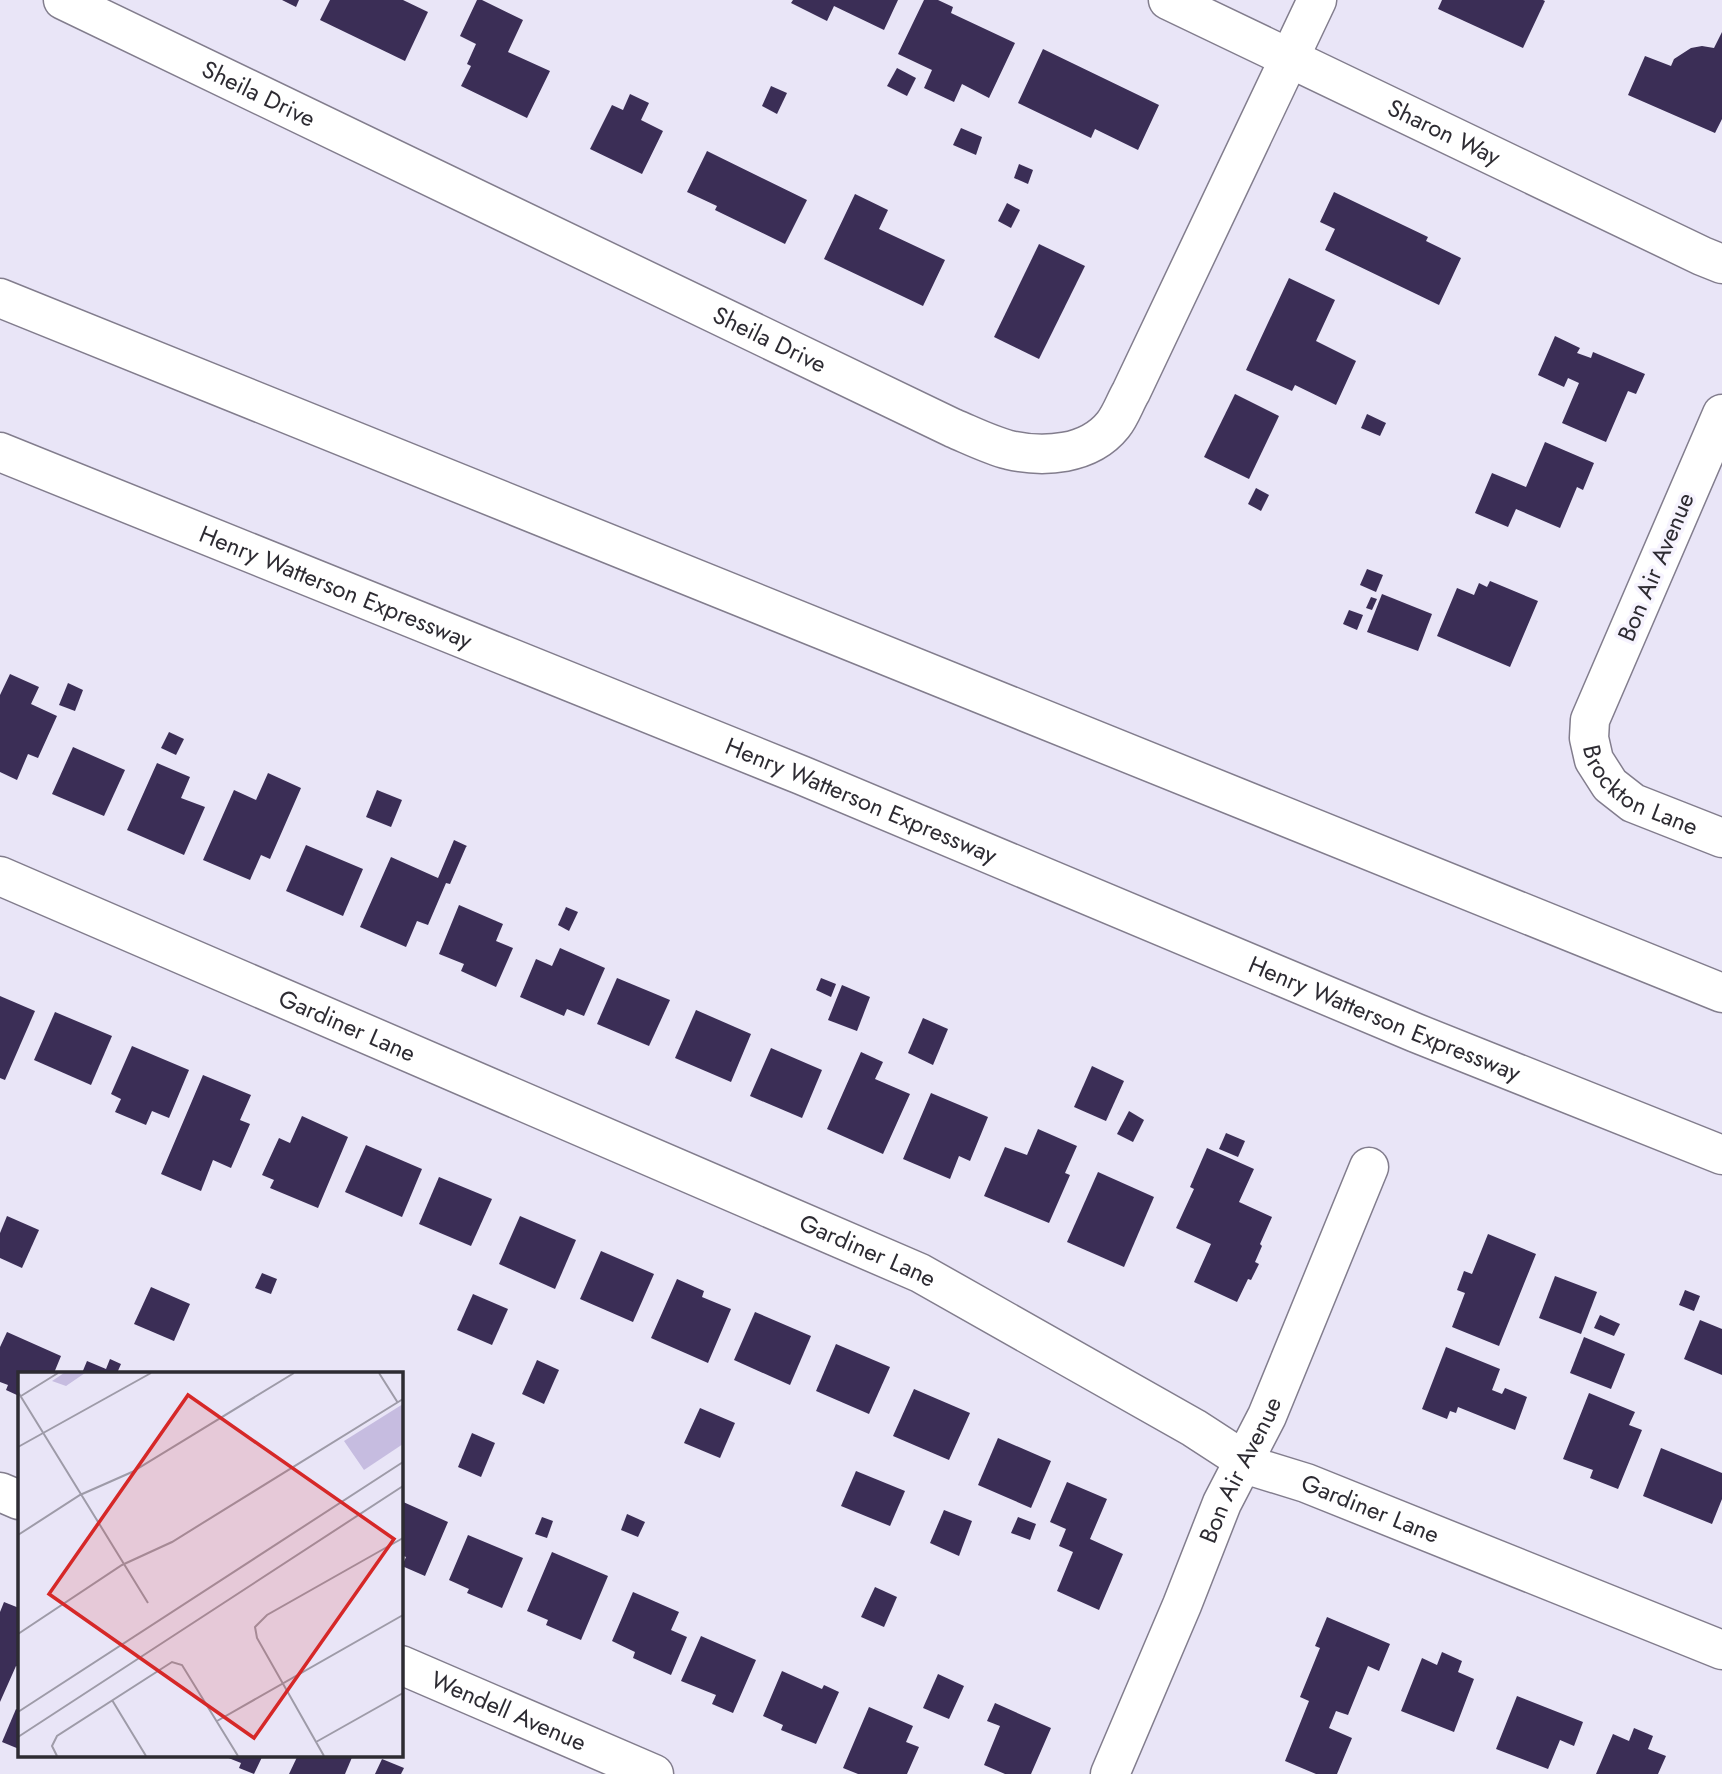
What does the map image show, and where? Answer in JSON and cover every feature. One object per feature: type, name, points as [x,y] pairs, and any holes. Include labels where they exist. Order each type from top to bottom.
[{"type":"main road","name":"Sheila Drive","points":[[63,0],[953,428],[990,444],[1038,454],[1073,451],[1095,442],[1114,424],[1317,0]]},
{"type":"main road","name":"Sharon Way","points":[[1168,0],[1722,264]]},
{"type":"main road","points":[[0,298],[1722,993]]},
{"type":"main road","name":"Bon Air Avenue","points":[[1590,720],[1722,414]]},
{"type":"main road","name":"Henry Watterson Expressway","points":[[0,452],[801,775],[1428,1038],[1722,1155]]},
{"type":"main road","name":"Brockton Lane","points":[[1590,720],[1588,738],[1594,760],[1610,785],[1633,803],[1722,838]]},
{"type":"main road","name":"Gardiner Lane","points":[[0,876],[920,1273],[1194,1428],[1254,1467],[1306,1483],[1722,1650]]},
{"type":"main road","name":"Bon Air Avenue","points":[[1110,1774],[1222,1503],[1267,1416],[1369,1167]]},
{"type":"main road","points":[[0,1492],[18,1500]]},
{"type":"main road","name":"Wendell Avenue","points":[[402,1665],[654,1774]]},
{"type":"building","points":[[282,0],[299,0],[296,7]]},
{"type":"building","points":[[330,0],[403,0],[428,12],[405,61],[320,20]]},
{"type":"building","points":[[477,0],[523,20],[508,52],[550,71],[527,118],[461,86],[471,66],[467,64],[476,44],[460,36]]},
{"type":"building","points":[[793,0],[898,0],[884,30],[834,6],[827,21],[791,3]]},
{"type":"building","points":[[924,0],[938,0],[953,7],[951,13],[1015,43],[989,98],[962,84],[954,102],[924,88],[932,70],[898,54]]},
{"type":"building","points":[[1442,0],[1545,1],[1523,48],[1438,9]]},
{"type":"building","points":[[1722,32],[1722,119],[1715,133],[1628,95],[1645,56],[1671,66],[1674,59],[1691,48],[1714,48]]},
{"type":"building","points":[[1043,49],[1159,105],[1138,150],[1095,129],[1091,138],[1018,103]]},
{"type":"building","points":[[897,68],[916,78],[907,96],[887,86]]},
{"type":"building","points":[[771,86],[787,93],[777,114],[762,106]]},
{"type":"building","points":[[630,94],[649,103],[641,120],[663,131],[642,174],[590,149],[612,105],[623,110]]},
{"type":"building","points":[[961,128],[982,137],[976,155],[953,145]]},
{"type":"building","points":[[707,151],[807,200],[785,244],[715,210],[717,206],[687,192]]},
{"type":"building","points":[[1019,164],[1033,170],[1028,184],[1014,178]]},
{"type":"building","points":[[1334,192],[1428,237],[1426,241],[1461,258],[1439,305],[1325,250],[1335,229],[1320,222]]},
{"type":"building","points":[[855,194],[888,210],[879,229],[945,260],[923,306],[824,259]]},
{"type":"building","points":[[1007,203],[1020,210],[1011,228],[998,221]]},
{"type":"building","points":[[1039,244],[1085,266],[1039,359],[994,337]]},
{"type":"building","points":[[1289,278],[1335,300],[1316,341],[1356,361],[1336,405],[1295,385],[1292,391],[1246,370]]},
{"type":"building","points":[[1555,336],[1580,348],[1577,353],[1591,358],[1593,352],[1645,374],[1636,394],[1628,391],[1606,442],[1562,423],[1579,383],[1568,378],[1564,387],[1538,375]]},
{"type":"building","points":[[1235,394],[1279,416],[1249,479],[1204,457]]},
{"type":"building","points":[[1367,414],[1386,423],[1380,436],[1361,428]]},
{"type":"building","points":[[1545,442],[1594,463],[1583,490],[1577,487],[1560,528],[1516,509],[1508,527],[1475,513],[1492,473],[1526,487]]},
{"type":"building","points":[[1256,488],[1269,495],[1261,511],[1248,504]]},
{"type":"building","points":[[1367,569],[1383,575],[1376,592],[1360,585]]},
{"type":"building","points":[[1490,581],[1538,601],[1510,667],[1437,636],[1457,588],[1474,595],[1479,583],[1487,587]]},
{"type":"building","points":[[1382,594],[1432,614],[1418,651],[1367,632]]},
{"type":"building","points":[[1371,597],[1377,599],[1372,610],[1366,608]]},
{"type":"building","points":[[1349,610],[1363,615],[1357,630],[1343,624]]},
{"type":"building","points":[[10,674],[39,687],[31,704],[57,716],[38,758],[28,754],[17,780],[0,772],[0,695]]},
{"type":"building","points":[[68,683],[83,690],[75,711],[59,705]]},
{"type":"building","points":[[169,732],[184,739],[176,755],[161,748]]},
{"type":"building","points":[[73,747],[125,770],[104,816],[52,794]]},
{"type":"building","points":[[157,763],[190,777],[181,798],[205,807],[184,855],[127,830]]},
{"type":"building","points":[[268,773],[301,788],[270,859],[261,855],[250,880],[203,860],[234,790],[256,800]]},
{"type":"building","points":[[377,790],[402,800],[391,827],[366,817]]},
{"type":"building","points":[[454,840],[467,846],[450,884],[446,883],[428,925],[417,921],[406,947],[360,927],[391,857],[438,878]]},
{"type":"building","points":[[306,845],[363,869],[343,916],[286,891]]},
{"type":"building","points":[[459,905],[503,924],[496,941],[513,948],[496,987],[461,971],[464,964],[439,954]]},
{"type":"building","points":[[566,907],[578,912],[569,931],[558,925]]},
{"type":"building","points":[[560,948],[605,968],[584,1016],[567,1009],[564,1016],[520,997],[536,959],[552,966]]},
{"type":"building","points":[[617,978],[670,1000],[649,1046],[597,1024]]},
{"type":"building","points":[[821,978],[836,984],[831,997],[816,990]]},
{"type":"building","points":[[842,985],[870,997],[857,1031],[828,1020]]},
{"type":"building","points":[[0,996],[35,1011],[5,1080],[0,1078]]},
{"type":"building","points":[[696,1010],[751,1034],[731,1082],[675,1058]]},
{"type":"building","points":[[55,1012],[112,1036],[91,1085],[34,1060]]},
{"type":"building","points":[[923,1018],[948,1029],[933,1065],[908,1053]]},
{"type":"building","points":[[132,1046],[189,1070],[169,1118],[152,1111],[146,1125],[115,1112],[121,1099],[111,1094]]},
{"type":"building","points":[[771,1048],[822,1070],[802,1118],[750,1096]]},
{"type":"building","points":[[861,1052],[883,1062],[875,1079],[910,1094],[883,1154],[827,1129]]},
{"type":"building","points":[[1092,1066],[1124,1081],[1106,1121],[1074,1107]]},
{"type":"building","points":[[203,1075],[251,1095],[240,1120],[250,1124],[231,1168],[213,1160],[201,1191],[161,1174]]},
{"type":"building","points":[[931,1093],[988,1117],[970,1161],[959,1156],[950,1179],[903,1159]]},
{"type":"building","points":[[1129,1111],[1144,1120],[1133,1142],[1117,1134]]},
{"type":"building","points":[[302,1116],[348,1137],[318,1208],[270,1188],[274,1180],[262,1175],[279,1138],[290,1143]]},
{"type":"building","points":[[1038,1129],[1077,1146],[1065,1173],[1070,1175],[1049,1223],[984,1196],[1005,1147],[1027,1155]]},
{"type":"building","points":[[1226,1133],[1245,1141],[1238,1157],[1219,1149]]},
{"type":"building","points":[[366,1145],[422,1169],[402,1217],[345,1192]]},
{"type":"building","points":[[1207,1148],[1254,1169],[1239,1202],[1272,1217],[1255,1262],[1259,1264],[1237,1302],[1194,1282],[1211,1244],[1176,1228],[1194,1189],[1190,1187]]},
{"type":"building","points":[[1098,1172],[1154,1197],[1124,1267],[1067,1242]]},
{"type":"building","points":[[439,1177],[492,1199],[471,1246],[419,1224]]},
{"type":"building","points":[[7,1216],[39,1230],[22,1268],[0,1258],[0,1233]]},
{"type":"building","points":[[520,1216],[576,1240],[555,1289],[499,1264]]},
{"type":"building","points":[[1488,1234],[1536,1254],[1499,1346],[1452,1327],[1465,1293],[1457,1290],[1464,1271],[1472,1274]]},
{"type":"building","points":[[601,1251],[654,1274],[633,1322],[580,1299]]},
{"type":"building","points":[[262,1273],[277,1279],[271,1294],[255,1288]]},
{"type":"building","points":[[1555,1276],[1597,1292],[1581,1334],[1539,1318]]},
{"type":"building","points":[[677,1279],[704,1291],[702,1297],[731,1309],[708,1363],[651,1338]]},
{"type":"building","points":[[151,1287],[190,1304],[174,1341],[134,1324]]},
{"type":"building","points":[[1685,1290],[1700,1296],[1694,1311],[1679,1305]]},
{"type":"building","points":[[473,1294],[508,1309],[492,1345],[457,1330]]},
{"type":"building","points":[[755,1312],[811,1336],[790,1385],[734,1360]]},
{"type":"building","points":[[1600,1315],[1620,1324],[1614,1336],[1594,1328]]},
{"type":"building","points":[[1700,1320],[1722,1329],[1722,1375],[1684,1359]]},
{"type":"building","points":[[7,1332],[61,1356],[54,1372],[18,1372],[18,1396],[6,1390],[8,1385],[0,1382],[0,1347]]},
{"type":"building","points":[[1584,1337],[1625,1354],[1611,1389],[1570,1373]]},
{"type":"building","points":[[836,1344],[890,1367],[869,1414],[816,1391]]},
{"type":"building","points":[[1446,1347],[1500,1369],[1492,1390],[1502,1394],[1505,1388],[1527,1397],[1515,1430],[1458,1407],[1456,1413],[1450,1411],[1447,1419],[1422,1409]]},
{"type":"building","points":[[110,1359],[121,1364],[117,1372],[82,1372],[87,1361],[106,1369]]},
{"type":"building","points":[[537,1360],[559,1370],[544,1404],[522,1394]]},
{"type":"building","points":[[914,1389],[970,1413],[949,1460],[893,1436]]},
{"type":"building","points":[[1589,1393],[1635,1412],[1629,1425],[1642,1430],[1618,1489],[1590,1478],[1593,1470],[1563,1459]]},
{"type":"building","points":[[700,1408],[735,1423],[720,1458],[684,1443]]},
{"type":"building","points":[[472,1433],[495,1443],[481,1477],[458,1467]]},
{"type":"building","points":[[998,1438],[1051,1461],[1031,1508],[978,1485]]},
{"type":"building","points":[[1661,1448],[1722,1473],[1722,1499],[1712,1524],[1643,1496]]},
{"type":"building","points":[[856,1471],[905,1491],[890,1526],[841,1506]]},
{"type":"building","points":[[1067,1482],[1107,1499],[1090,1539],[1123,1554],[1099,1610],[1057,1591],[1073,1552],[1059,1546],[1066,1529],[1050,1522]]},
{"type":"building","points":[[402,1501],[448,1522],[425,1576],[402,1566],[406,1557],[402,1555]]},
{"type":"building","points":[[944,1510],[972,1521],[959,1556],[930,1543]]},
{"type":"building","points":[[627,1514],[645,1522],[638,1537],[621,1530]]},
{"type":"building","points":[[542,1517],[553,1521],[547,1538],[535,1534]]},
{"type":"building","points":[[1018,1517],[1036,1524],[1030,1540],[1011,1533]]},
{"type":"building","points":[[468,1535],[523,1558],[502,1608],[467,1593],[469,1589],[449,1580]]},
{"type":"building","points":[[552,1552],[608,1576],[581,1640],[546,1625],[548,1620],[527,1611]]},
{"type":"building","points":[[875,1587],[897,1597],[884,1627],[861,1617]]},
{"type":"building","points":[[633,1592],[679,1612],[671,1630],[687,1637],[671,1675],[633,1658],[635,1652],[612,1641]]},
{"type":"building","points":[[4,1602],[18,1608],[18,1667],[0,1702],[0,1612]]},
{"type":"building","points":[[1327,1617],[1390,1644],[1379,1671],[1368,1666],[1348,1715],[1336,1711],[1329,1728],[1352,1738],[1337,1774],[1316,1774],[1285,1761],[1309,1701],[1300,1697],[1320,1648],[1315,1646]]},
{"type":"building","points":[[701,1636],[756,1660],[733,1713],[712,1704],[716,1695],[681,1681]]},
{"type":"building","points":[[1442,1652],[1462,1661],[1458,1672],[1474,1679],[1454,1732],[1401,1711],[1422,1658],[1437,1665]]},
{"type":"building","points":[[782,1671],[822,1689],[824,1685],[839,1692],[816,1744],[781,1730],[783,1725],[763,1716]]},
{"type":"building","points":[[938,1674],[964,1686],[949,1719],[923,1708]]},
{"type":"building","points":[[1517,1696],[1583,1722],[1574,1746],[1560,1740],[1548,1769],[1496,1749]]},
{"type":"building","points":[[995,1703],[1051,1728],[1031,1774],[1005,1774],[984,1765],[1000,1726],[987,1721]]},
{"type":"building","points":[[869,1707],[913,1726],[906,1742],[919,1747],[907,1774],[858,1774],[843,1768]]},
{"type":"building","points":[[16,1709],[18,1710],[18,1749],[2,1742]]},
{"type":"building","points":[[1634,1728],[1653,1736],[1648,1749],[1666,1756],[1658,1774],[1596,1774],[1613,1734],[1629,1741]]},
{"type":"building","points":[[224,1756],[263,1756],[254,1774],[239,1768],[241,1763]]},
{"type":"building","points":[[298,1756],[353,1756],[345,1774],[289,1774]]},
{"type":"building","points":[[382,1759],[404,1768],[401,1774],[375,1774]]}]
